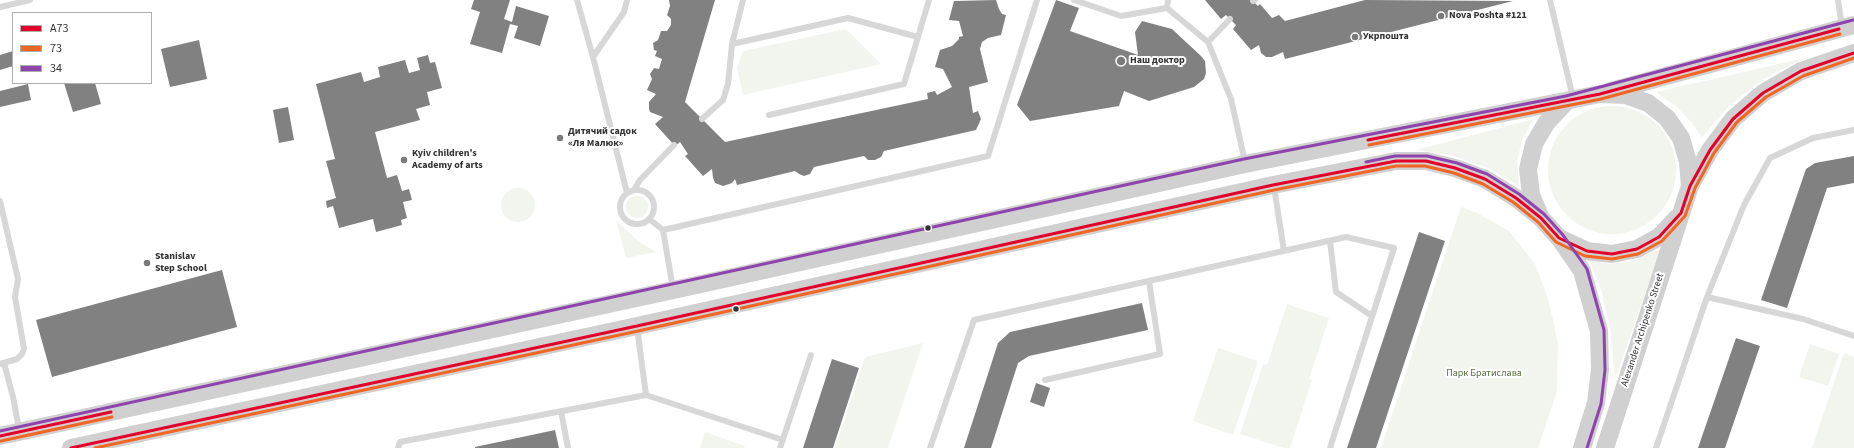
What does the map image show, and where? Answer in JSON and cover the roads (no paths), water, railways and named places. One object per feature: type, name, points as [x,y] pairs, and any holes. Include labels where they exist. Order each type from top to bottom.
[{"type":"main road","points":[[0,436],[674,290],[1245,164],[1570,101],[1848,26]]},
{"type":"main road","points":[[1690,186],[1710,150],[1733,119],[1762,93],[1801,71],[1854,53]]},
{"type":"main road","points":[[1600,94],[1626,95],[1648,103],[1667,118],[1680,138],[1688,162],[1690,186]]},
{"type":"main road","points":[[1541,218],[1531,195],[1528,169],[1534,144],[1547,122],[1570,101]]},
{"type":"main road","points":[[71,448],[637,326],[1273,185],[1396,161],[1426,161],[1455,168],[1485,179],[1516,198],[1541,218],[1559,238],[1582,271],[1599,331],[1600,370],[1596,403],[1582,448]]},
{"type":"main road","name":"Alexander Archipenko Street","points":[[1605,448],[1690,186]]},
{"type":"main road","points":[[1559,238],[1587,251],[1612,254],[1637,249],[1659,237],[1681,213]]},
{"type":"main road","points":[[674,290],[678,316]]},
{"type":"lane","points":[[0,7],[30,0]]},
{"type":"lane","points":[[577,0],[594,57],[627,193]]},
{"type":"lane","points":[[594,57],[624,12],[627,0]]},
{"type":"lane","points":[[702,119],[723,100],[728,84],[732,44],[743,0]]},
{"type":"lane","points":[[769,115],[904,84],[929,0]]},
{"type":"lane","points":[[663,230],[988,156],[1037,0]]},
{"type":"lane","points":[[1074,0],[1121,16],[1167,8],[1208,42],[1231,99],[1245,164]]},
{"type":"lane","points":[[1167,8],[1168,0]]},
{"type":"lane","points":[[1550,0],[1570,101]]},
{"type":"lane","points":[[1838,0],[1848,26]]},
{"type":"lane","points":[[732,44],[848,18],[918,37]]},
{"type":"lane","points":[[1208,42],[1230,19]]},
{"type":"lane","points":[[1656,448],[1708,297],[1744,205],[1770,158],[1813,138],[1854,130]]},
{"type":"lane","points":[[634,190],[640,180],[674,145]]},
{"type":"lane","points":[[1273,185],[1284,251]]},
{"type":"lane","points":[[634,190],[645,192],[652,199],[654,210],[648,219],[639,223],[633,223],[624,217],[620,207],[627,193],[634,190]]},
{"type":"lane","points":[[0,201],[3,234],[18,279],[16,297],[24,349],[22,354],[16,358],[2,363],[13,397],[19,432]]},
{"type":"lane","points":[[648,219],[663,230],[674,290]]},
{"type":"lane","points":[[930,448],[974,320],[1346,237],[1394,248],[1330,448]]},
{"type":"lane","points":[[1330,240],[1336,292],[1372,316]]},
{"type":"lane","points":[[1045,380],[1160,354],[1149,281]]},
{"type":"lane","points":[[1708,297],[1803,319],[1854,336]]},
{"type":"lane","points":[[637,326],[646,395]]},
{"type":"lane","points":[[780,448],[811,355]]},
{"type":"lane","points":[[398,448],[400,442],[646,395],[783,440]]},
{"type":"lane","points":[[561,411],[568,448]]},
{"type":"place","name":"Nova Poshta #121","points":[[1441,16]]},
{"type":"place","name":"Укрпошта","points":[[1355,37]]},
{"type":"place","name":"Наш доктор","points":[[1121,61]]},
{"type":"place","name":"Дитячий садок «Ля Малюк»","points":[[560,138]]},
{"type":"place","name":"Kyiv children's Academy of arts","points":[[404,160]]},
{"type":"place","name":"Stanislav Step School","points":[[147,263]]},
{"type":"park label","name":"Парк Братислава","points":[[1484,374]]}]
